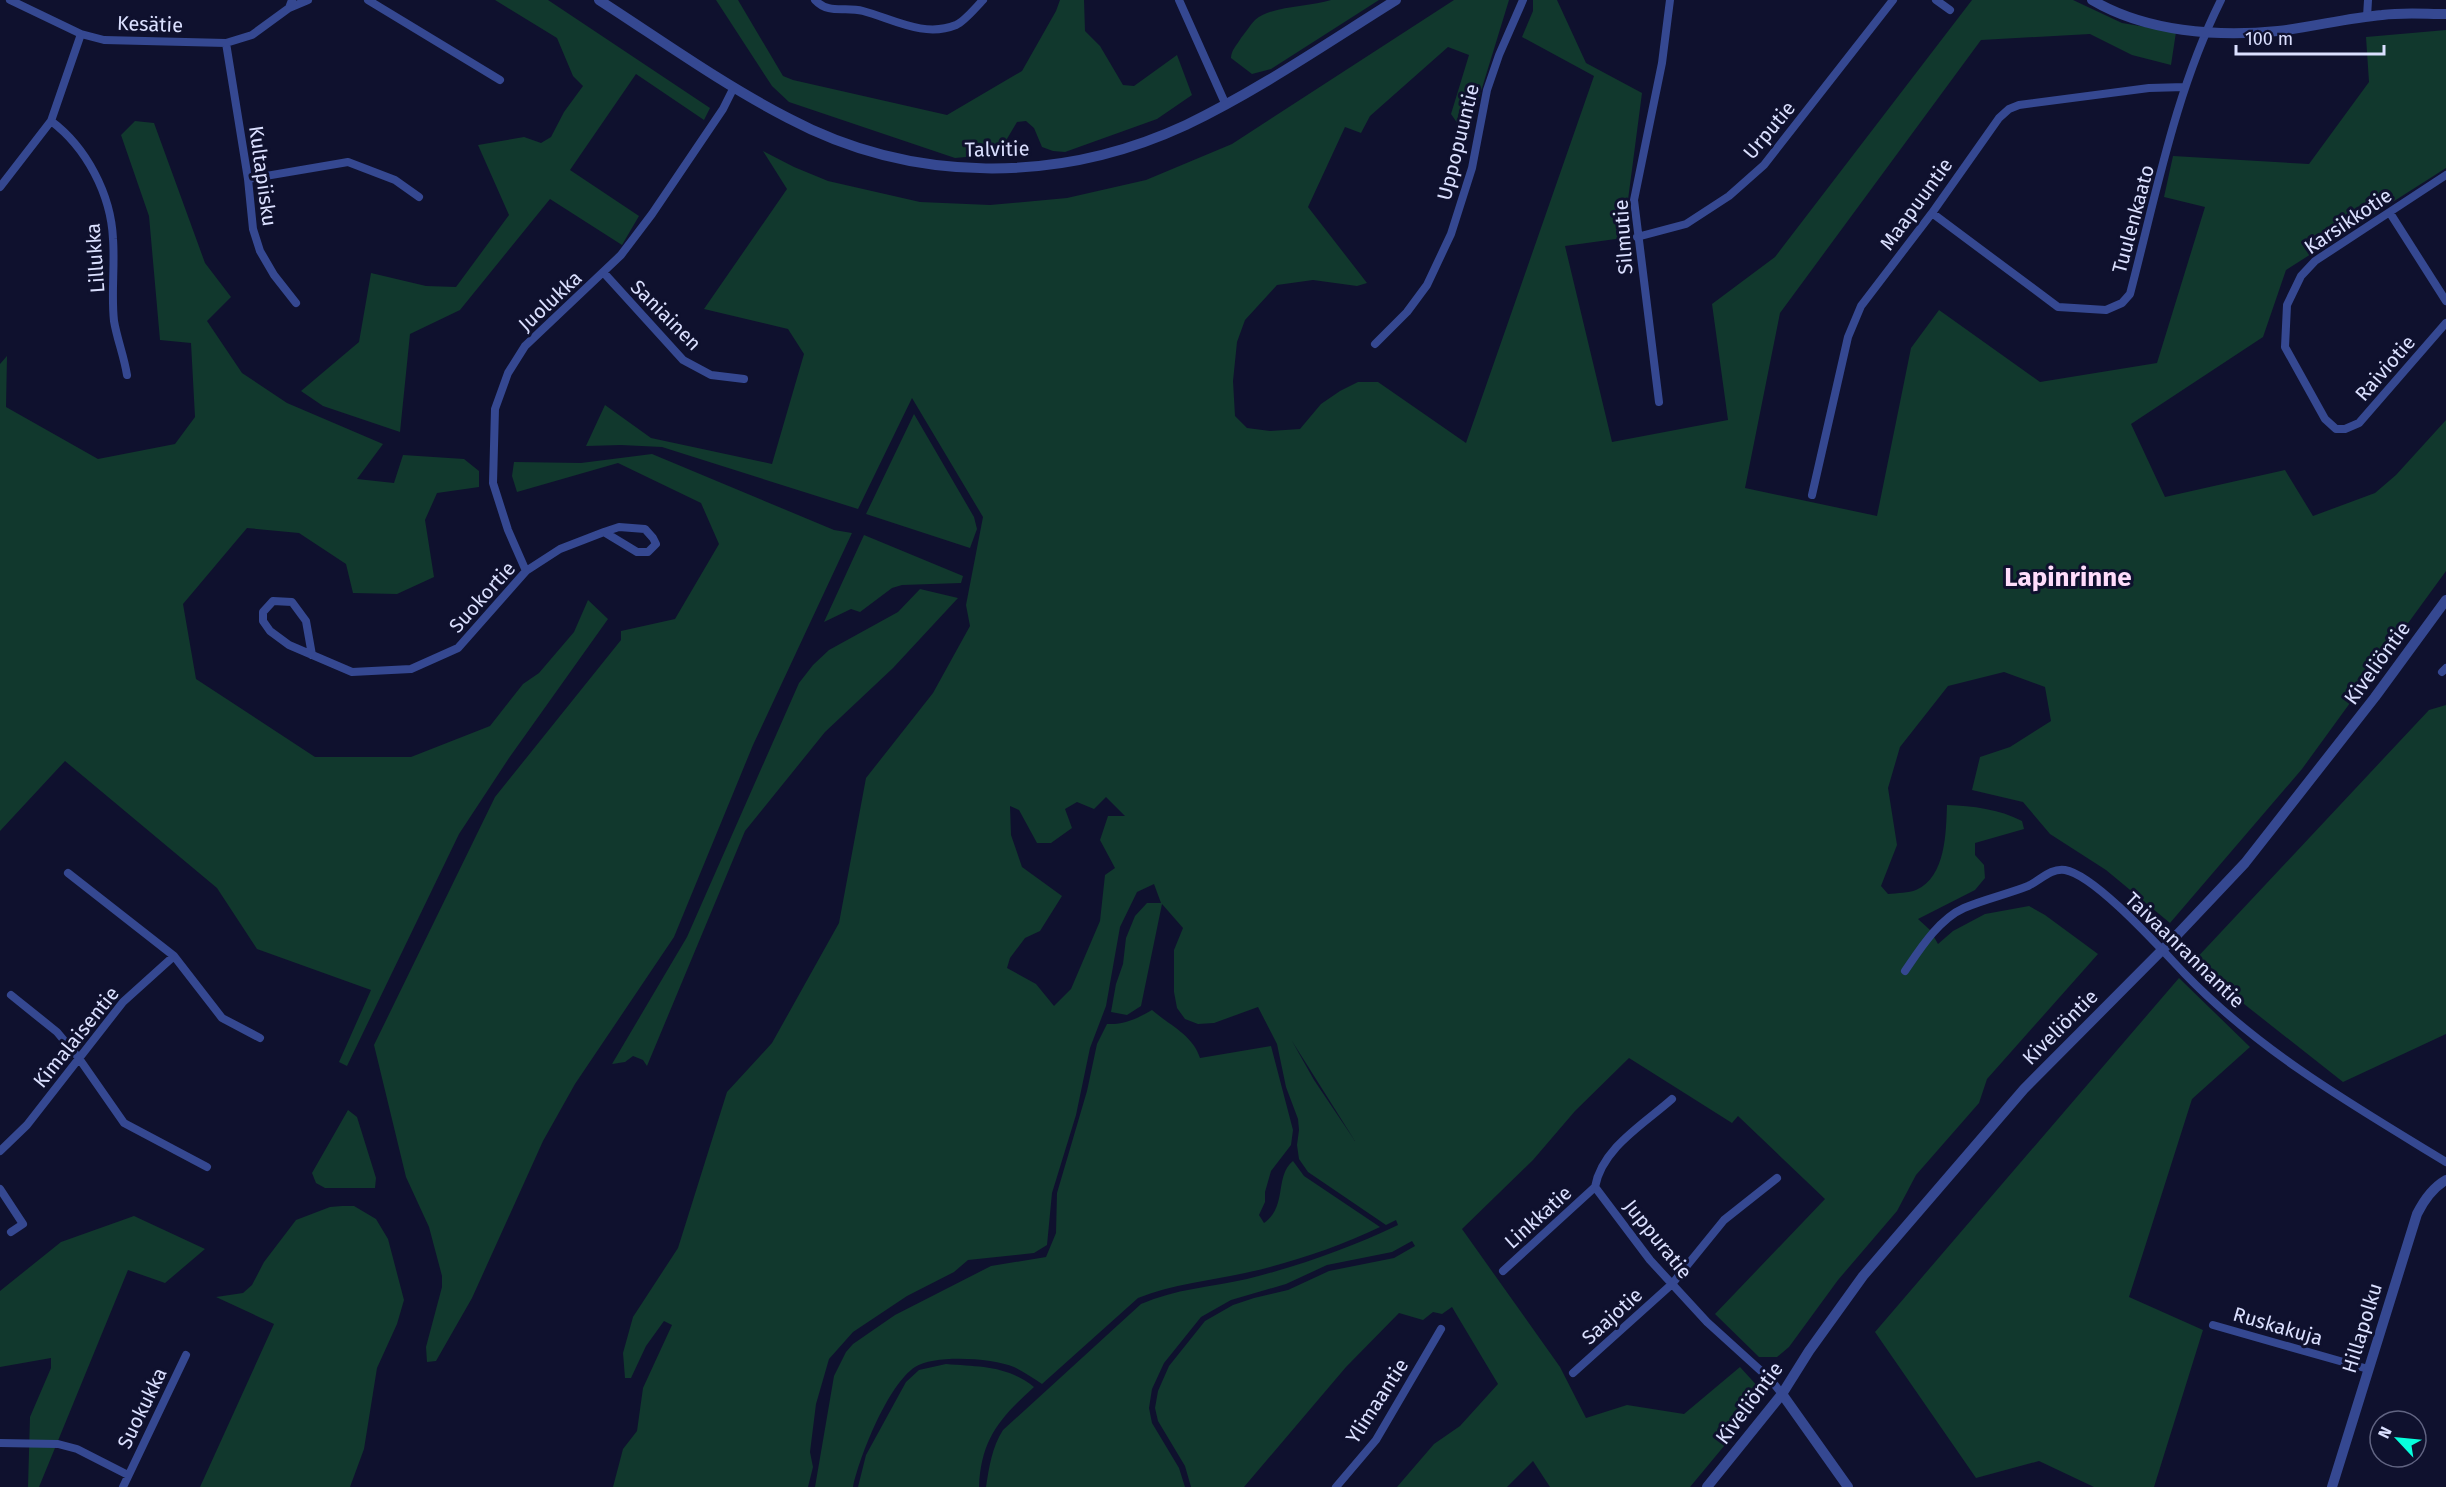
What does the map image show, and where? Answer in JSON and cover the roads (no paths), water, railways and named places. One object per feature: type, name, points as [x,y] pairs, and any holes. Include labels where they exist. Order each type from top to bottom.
[{"type":"street","name":"Kesätie","points":[[10,0],[81,34],[126,41],[226,43],[252,35],[290,4],[308,0]]},
{"type":"street","points":[[368,0],[500,80]]},
{"type":"street","name":"Talvitie","points":[[600,0],[734,87],[788,118],[851,145],[908,162],[978,170],[1029,168],[1088,159],[1174,129],[1242,96],[1396,0]]},
{"type":"street","points":[[815,0],[821,6],[836,10],[861,10],[923,30],[957,25],[983,0]]},
{"type":"street","points":[[1179,0],[1225,103]]},
{"type":"street","name":"Uppopuuntie","points":[[1376,344],[1407,312],[1427,285],[1451,234],[1472,168],[1487,90],[1498,55],[1524,0]]},
{"type":"street","name":"Silmutie","points":[[1659,402],[1634,200],[1662,63],[1670,0]]},
{"type":"street","name":"Urputie","points":[[1637,237],[1686,224],[1729,196],[1764,165],[1893,0]]},
{"type":"street","points":[[1936,0],[1950,10]]},
{"type":"street","points":[[2092,0],[2122,14],[2150,22],[2184,30],[2229,33],[2278,31],[2383,14],[2446,14]]},
{"type":"street","name":"Tuulenkaato","points":[[1932,213],[2058,307],[2106,310],[2122,303],[2130,294],[2185,87],[2221,0]]},
{"type":"street","points":[[2367,17],[2368,0]]},
{"type":"street","points":[[0,187],[51,121],[81,34]]},
{"type":"street","name":"Kultapiisku","points":[[226,43],[248,179],[253,229],[260,251],[274,275],[296,303]]},
{"type":"street","name":"Juolukka","points":[[526,571],[508,530],[493,483],[495,410],[508,373],[525,346],[621,255],[652,214],[723,109],[734,87]]},
{"type":"street","name":"Maapuuntie","points":[[1812,495],[1848,337],[1861,306],[1932,213],[1990,128],[2009,109],[2019,105],[2149,88],[2185,87]]},
{"type":"street","name":"Lillukka","points":[[51,121],[67,133],[83,154],[103,191],[114,236],[114,321],[127,375]]},
{"type":"street","points":[[248,179],[348,162],[395,180],[419,197]]},
{"type":"street","name":"Karsikkotie","points":[[2345,429],[2336,429],[2325,419],[2285,347],[2287,305],[2301,276],[2315,261],[2446,174]]},
{"type":"street","points":[[2390,213],[2446,301]]},
{"type":"street","name":"Saniainen","points":[[604,273],[683,360],[711,375],[744,379]]},
{"type":"street","name":"Raiviotie","points":[[2345,429],[2359,423],[2446,323]]},
{"type":"street","name":"Suokortie","points":[[312,655],[306,621],[292,602],[273,601],[263,612],[263,621],[270,631],[289,645],[312,655],[352,672],[411,669],[458,648],[526,571],[560,549],[604,532],[619,527],[645,529],[656,544],[648,552],[637,552],[604,532]]},
{"type":"street","name":"Kiveliöntie","points":[[1707,1487],[1782,1394],[1809,1351],[1870,1267],[2024,1089],[2162,950],[2252,855],[2375,697],[2446,600]]},
{"type":"street","name":"Taivaanrannantie","points":[[1905,970],[1930,935],[1962,909],[2030,885],[2051,871],[2064,870],[2082,875],[2134,921],[2215,1005],[2278,1056],[2446,1162]]},
{"type":"street","points":[[68,873],[174,956],[222,1018],[260,1038]]},
{"type":"street","name":"Kimalaisentie","points":[[0,1152],[27,1125],[123,1002],[174,956]]},
{"type":"street","points":[[11,995],[57,1032],[78,1057],[124,1123],[207,1167]]},
{"type":"street","points":[[1595,1187],[1598,1172],[1608,1155],[1672,1099]]},
{"type":"street","name":"Saajotie","points":[[1573,1373],[1672,1284],[1724,1220],[1777,1178]]},
{"type":"street","name":"Hillapolku","points":[[2332,1487],[2417,1214],[2424,1201],[2442,1182]]},
{"type":"street","name":"Juppuratie","points":[[1595,1187],[1650,1260],[1707,1322],[1771,1380],[1782,1394]]},
{"type":"street","name":"Linkkatie","points":[[1503,1271],[1595,1187]]},
{"type":"street","points":[[0,1189],[23,1224],[11,1232]]},
{"type":"street","name":"Ruskakuja","points":[[2213,1325],[2368,1369]]},
{"type":"street","name":"Ylimaantie","points":[[1336,1487],[1376,1440],[1441,1329]]},
{"type":"street","name":"Suokukka","points":[[123,1487],[186,1355]]},
{"type":"street","points":[[1782,1394],[1848,1487]]},
{"type":"street","points":[[0,1443],[58,1444],[77,1449],[128,1475]]},
{"type":"district","name":"Lapinrinne","points":[[2068,577]]}]
